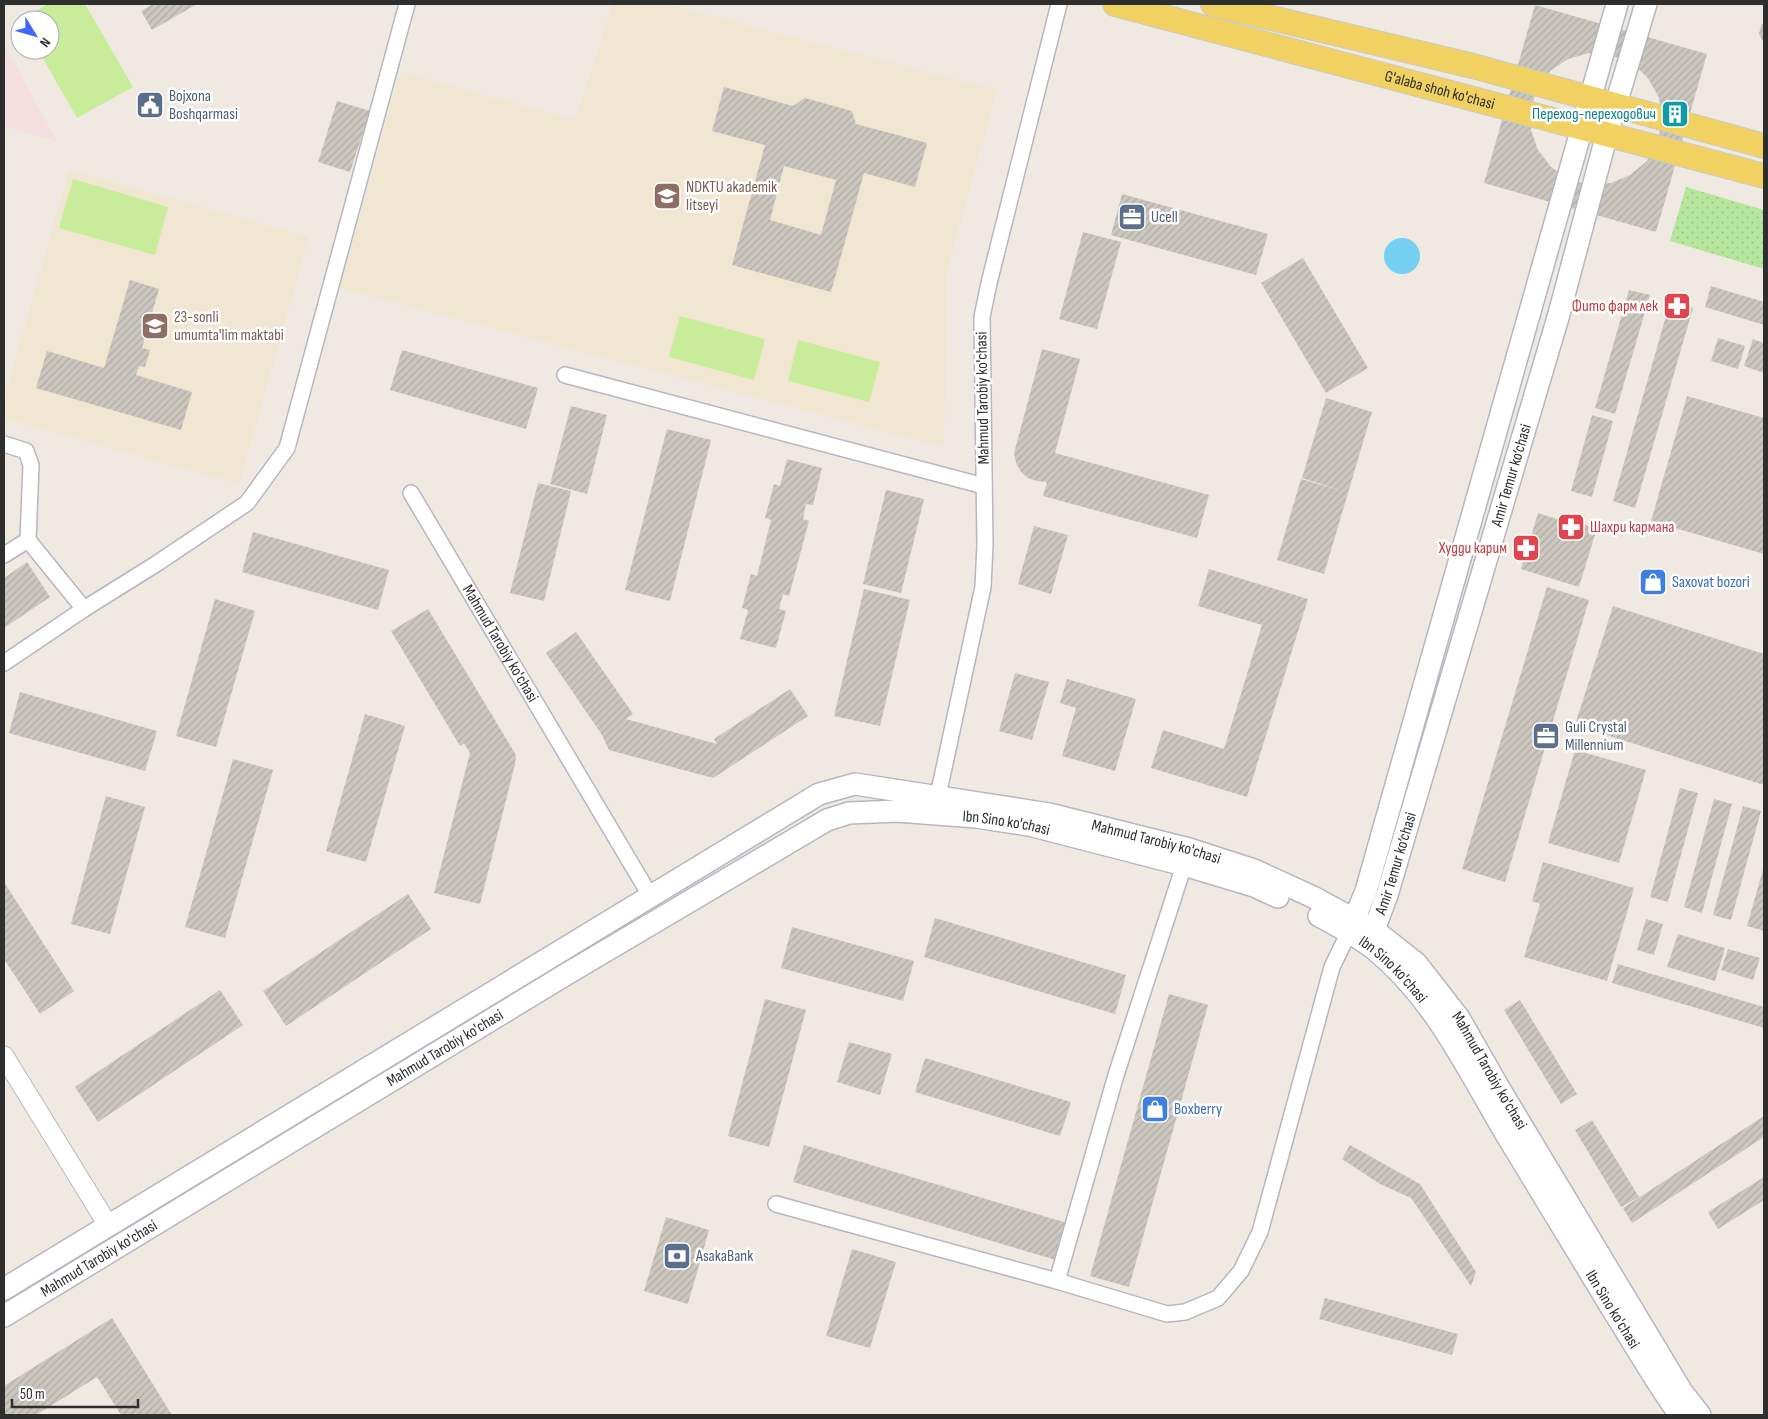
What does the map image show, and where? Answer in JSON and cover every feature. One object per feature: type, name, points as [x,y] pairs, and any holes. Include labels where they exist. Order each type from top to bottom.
[{"type":"main road","name":"G'alaba shoh ko'chasi","points":[[1115,4],[1764,176]]},
{"type":"main road","name":"G'alaba shoh ko'chasi","points":[[1213,4],[1473,66],[1764,146]]},
{"type":"main road","name":"Amir Temur ko‘chasi","points":[[1352,925],[1368,884],[1580,128],[1617,4]]},
{"type":"main road","name":"Amir Temur ko‘chasi","points":[[1371,938],[1390,885],[1559,314],[1607,134],[1646,4]]},
{"type":"main road","name":"Mahmud Tarobiy ko'chasi","points":[[4,1289],[819,794],[855,784],[936,805],[1049,814],[1187,857],[1254,870],[1416,962],[1459,1018],[1498,1088],[1682,1392],[1700,1415]]},
{"type":"main road","name":"Mahmud Tarobiy ko'chasi","points":[[4,1316],[565,975],[827,820],[849,813],[897,812],[936,805]]},
{"type":"main road","name":"Ibn Sino ko'chasi","points":[[1371,938],[1431,1010],[1451,1039],[1578,1252],[1680,1415]]},
{"type":"street","points":[[4,663],[247,503],[287,448],[406,4]]},
{"type":"street","name":"Mahmud Tarobiy ko'chasi","points":[[936,805],[983,587],[985,545],[982,317],[988,283],[1059,4]]},
{"type":"street","points":[[565,375],[984,486]]},
{"type":"street","points":[[4,444],[26,451],[31,465],[28,540],[84,610]]},
{"type":"street","name":"Mahmud Tarobiy ko'chasi","points":[[412,493],[652,897]]},
{"type":"street","points":[[4,555],[28,540]]},
{"type":"street","points":[[1057,1281],[1116,1075],[1187,857]]},
{"type":"street","points":[[776,1204],[1057,1281],[1167,1314],[1185,1312],[1218,1298],[1241,1271],[1260,1232],[1332,967],[1352,925]]},
{"type":"street","points":[[4,1056],[108,1225]]},
{"type":"shaded area","name":"NDKTU akademik litseyi","points":[[613,4],[665,4],[997,90],[947,271],[944,447],[340,288],[400,72],[575,120]]},
{"type":"shaded area","points":[[4,44],[10,55],[10,60],[13,60],[57,142],[4,126]]},
{"type":"shaded area","name":"23-sonli umumta'lim maktabi","points":[[69,170],[309,237],[239,484],[4,418],[4,400]]},
{"type":"green space","points":[[48,4],[85,4],[133,87],[77,118],[44,60],[60,60],[60,10],[37,10]]},
{"type":"green space","points":[[73,179],[168,207],[155,255],[59,228]]},
{"type":"green space","points":[[1686,187],[1764,210],[1764,269],[1670,241]]},
{"type":"green space","points":[[680,316],[765,339],[754,380],[669,357]]},
{"type":"green space","points":[[798,340],[880,362],[869,402],[788,381]]},
{"type":"water","points":[[1402,238],[1409,239],[1415,243],[1419,249],[1419,263],[1415,269],[1409,273],[1402,274],[1395,273],[1389,269],[1385,263],[1384,256],[1385,249],[1389,243],[1395,239]]},
{"type":"building","points":[[153,4],[197,4],[152,30],[141,11]]},
{"type":"building","name":"Переход-переходович","points":[[1535,5],[1707,54],[1656,232],[1484,183]],"holes":[[[1589,53],[1611,55],[1632,63],[1648,78],[1659,98],[1662,120],[1658,142],[1647,161],[1630,175],[1611,183],[1589,185],[1568,179],[1551,167],[1538,150],[1531,130],[1531,109],[1537,88],[1550,71],[1568,59]]]},
{"type":"building","points":[[1764,23],[1764,41],[1759,34],[1761,25]]},
{"type":"building","points":[[724,87],[793,106],[805,98],[852,111],[856,124],[927,143],[915,187],[864,173],[831,292],[732,265],[765,145],[712,131]],"holes":[[[784,166],[836,180],[821,235],[770,220]]]},
{"type":"building","points":[[337,101],[370,111],[350,172],[318,162]]},
{"type":"building","points":[[1122,194],[1268,234],[1256,275],[1111,235]]},
{"type":"building","points":[[1083,232],[1121,242],[1097,329],[1059,319]]},
{"type":"building","points":[[1303,258],[1368,368],[1326,393],[1261,283]]},
{"type":"building","points":[[130,280],[159,289],[142,348],[150,350],[145,367],[139,366],[136,375],[192,392],[181,430],[36,388],[47,351],[104,368]]},
{"type":"building","points":[[1711,286],[1764,302],[1764,325],[1705,307]]},
{"type":"building","points":[[1629,290],[1650,295],[1615,414],[1595,408]]},
{"type":"building","points":[[1670,302],[1693,308],[1635,508],[1613,501]]},
{"type":"building","points":[[1718,338],[1745,346],[1738,369],[1711,361]]},
{"type":"building","points":[[1753,339],[1764,343],[1764,373],[1744,366]]},
{"type":"building","points":[[1042,349],[1080,359],[1055,453],[1209,495],[1197,538],[1043,496],[1047,482],[1028,478],[1021,472],[1016,463],[1014,453]]},
{"type":"building","points":[[402,350],[538,388],[526,429],[390,390]]},
{"type":"building","points":[[1687,396],[1764,418],[1764,554],[1651,521]]},
{"type":"building","points":[[1326,398],[1372,412],[1324,574],[1277,560],[1301,479],[1342,491],[1302,478]]},
{"type":"building","points":[[571,406],[607,415],[587,494],[550,484]]},
{"type":"building","points":[[1592,415],[1613,421],[1592,497],[1571,491]]},
{"type":"building","points":[[667,429],[711,440],[670,601],[625,590]]},
{"type":"building","points":[[787,459],[822,468],[813,505],[806,504],[803,519],[809,521],[789,596],[783,594],[779,609],[786,611],[776,648],[740,639],[748,610],[742,608],[751,574],[757,576],[771,520],[765,518],[774,484],[780,486]]},
{"type":"building","points":[[538,483],[571,491],[544,601],[510,593]]},
{"type":"building","points":[[886,490],[924,499],[901,593],[863,584]]},
{"type":"building","points":[[1538,513],[1576,525],[1577,522],[1597,528],[1579,587],[1521,569]]},
{"type":"building","points":[[1034,526],[1068,535],[1051,594],[1018,584]]},
{"type":"building","points":[[253,532],[389,570],[378,610],[242,572]]},
{"type":"building","points":[[27,562],[50,597],[4,628],[4,578]]},
{"type":"building","points":[[1209,569],[1308,599],[1247,797],[1151,768],[1163,730],[1224,749],[1262,625],[1198,606]]},
{"type":"building","points":[[1547,587],[1589,600],[1505,882],[1462,869]]},
{"type":"building","points":[[864,589],[910,600],[880,726],[834,716]]},
{"type":"building","points":[[215,599],[255,611],[216,747],[176,736]]},
{"type":"building","points":[[1613,606],[1764,654],[1764,785],[1575,725]]},
{"type":"building","points":[[428,609],[516,755],[480,904],[434,893],[470,753],[464,743],[460,746],[391,631]]},
{"type":"building","points":[[576,632],[633,714],[626,719],[717,744],[714,739],[790,689],[808,716],[713,778],[609,750],[602,735],[546,653]]},
{"type":"building","points":[[1015,673],[1049,682],[1032,740],[999,731]]},
{"type":"building","points":[[1067,679],[1136,699],[1115,771],[1062,756],[1076,708],[1060,703]]},
{"type":"building","points":[[20,692],[157,731],[145,771],[9,733]]},
{"type":"building","points":[[365,714],[405,726],[366,862],[326,851]]},
{"type":"building","points":[[1575,750],[1646,770],[1619,863],[1548,843]]},
{"type":"building","points":[[233,759],[273,770],[225,938],[185,927]]},
{"type":"building","points":[[1680,788],[1698,793],[1668,902],[1650,897]]},
{"type":"building","points":[[106,796],[145,807],[110,934],[71,924]]},
{"type":"building","points":[[1714,799],[1732,804],[1702,913],[1684,907]]},
{"type":"building","points":[[1743,806],[1761,811],[1731,920],[1713,915]]},
{"type":"building","points":[[1543,862],[1634,888],[1607,981],[1524,957],[1540,904],[1532,901]]},
{"type":"building","points":[[1764,866],[1764,931],[1747,926]]},
{"type":"building","points":[[4,882],[74,991],[40,1014],[4,959]]},
{"type":"building","points":[[408,894],[431,929],[286,1026],[263,991]]},
{"type":"building","points":[[935,918],[1126,975],[1115,1014],[924,957]]},
{"type":"building","points":[[1646,919],[1663,924],[1654,955],[1637,950]]},
{"type":"building","points":[[792,927],[914,961],[903,1001],[781,968]]},
{"type":"building","points":[[1678,934],[1725,948],[1715,981],[1667,967]]},
{"type":"building","points":[[1728,949],[1760,958],[1753,980],[1721,970]]},
{"type":"building","points":[[1618,964],[1764,1007],[1764,1028],[1612,983]]},
{"type":"building","points":[[220,990],[243,1025],[98,1122],[75,1087]]},
{"type":"building","points":[[1169,994],[1208,1005],[1129,1287],[1090,1276]]},
{"type":"building","points":[[765,999],[806,1010],[769,1147],[728,1136]]},
{"type":"building","points":[[1520,1000],[1577,1094],[1561,1104],[1504,1010]]},
{"type":"building","points":[[849,1042],[892,1054],[880,1095],[837,1082]]},
{"type":"building","points":[[925,1058],[1071,1102],[1060,1136],[915,1092]]},
{"type":"building","points":[[1764,1116],[1764,1137],[1632,1223],[1623,1208]]},
{"type":"building","points":[[1592,1120],[1639,1197],[1621,1207],[1575,1130]]},
{"type":"building","points":[[804,1145],[1067,1223],[1056,1260],[793,1182]]},
{"type":"building","points":[[1350,1145],[1420,1184],[1476,1272],[1471,1286],[1411,1198],[1380,1184],[1342,1159]]},
{"type":"building","points":[[1764,1177],[1764,1200],[1718,1229],[1708,1212]]},
{"type":"building","points":[[666,1217],[709,1230],[688,1304],[644,1291]]},
{"type":"building","points":[[852,1249],[896,1262],[870,1348],[826,1336]]},
{"type":"building","points":[[1325,1298],[1458,1334],[1452,1355],[1319,1319]]},
{"type":"building","points":[[112,1318],[172,1415],[121,1415],[97,1377],[36,1415],[4,1415],[4,1386]]},
{"type":"place","name":"Bojxona Boshqarmasi","points":[[150,105]]},
{"type":"place","name":"Переход-переходович","points":[[1675,114]]},
{"type":"place","name":"NDKTU akademik litseyi","points":[[667,196]]},
{"type":"place","name":"Ucell","points":[[1132,217]]},
{"type":"place","name":"Фито фарм лек","points":[[1677,306]]},
{"type":"place","name":"23-sonli umumta'lim maktabi","points":[[155,326]]},
{"type":"place","name":"Шахри кармана","points":[[1571,527]]},
{"type":"place","name":"Худди карим","points":[[1526,548]]},
{"type":"place","name":"Saxovat bozori","points":[[1653,582]]},
{"type":"place","name":"Guli Crystal Millennium","points":[[1546,736]]},
{"type":"place","name":"Boxberry","points":[[1155,1109]]},
{"type":"place","name":"AsakaBank","points":[[677,1256]]}]
